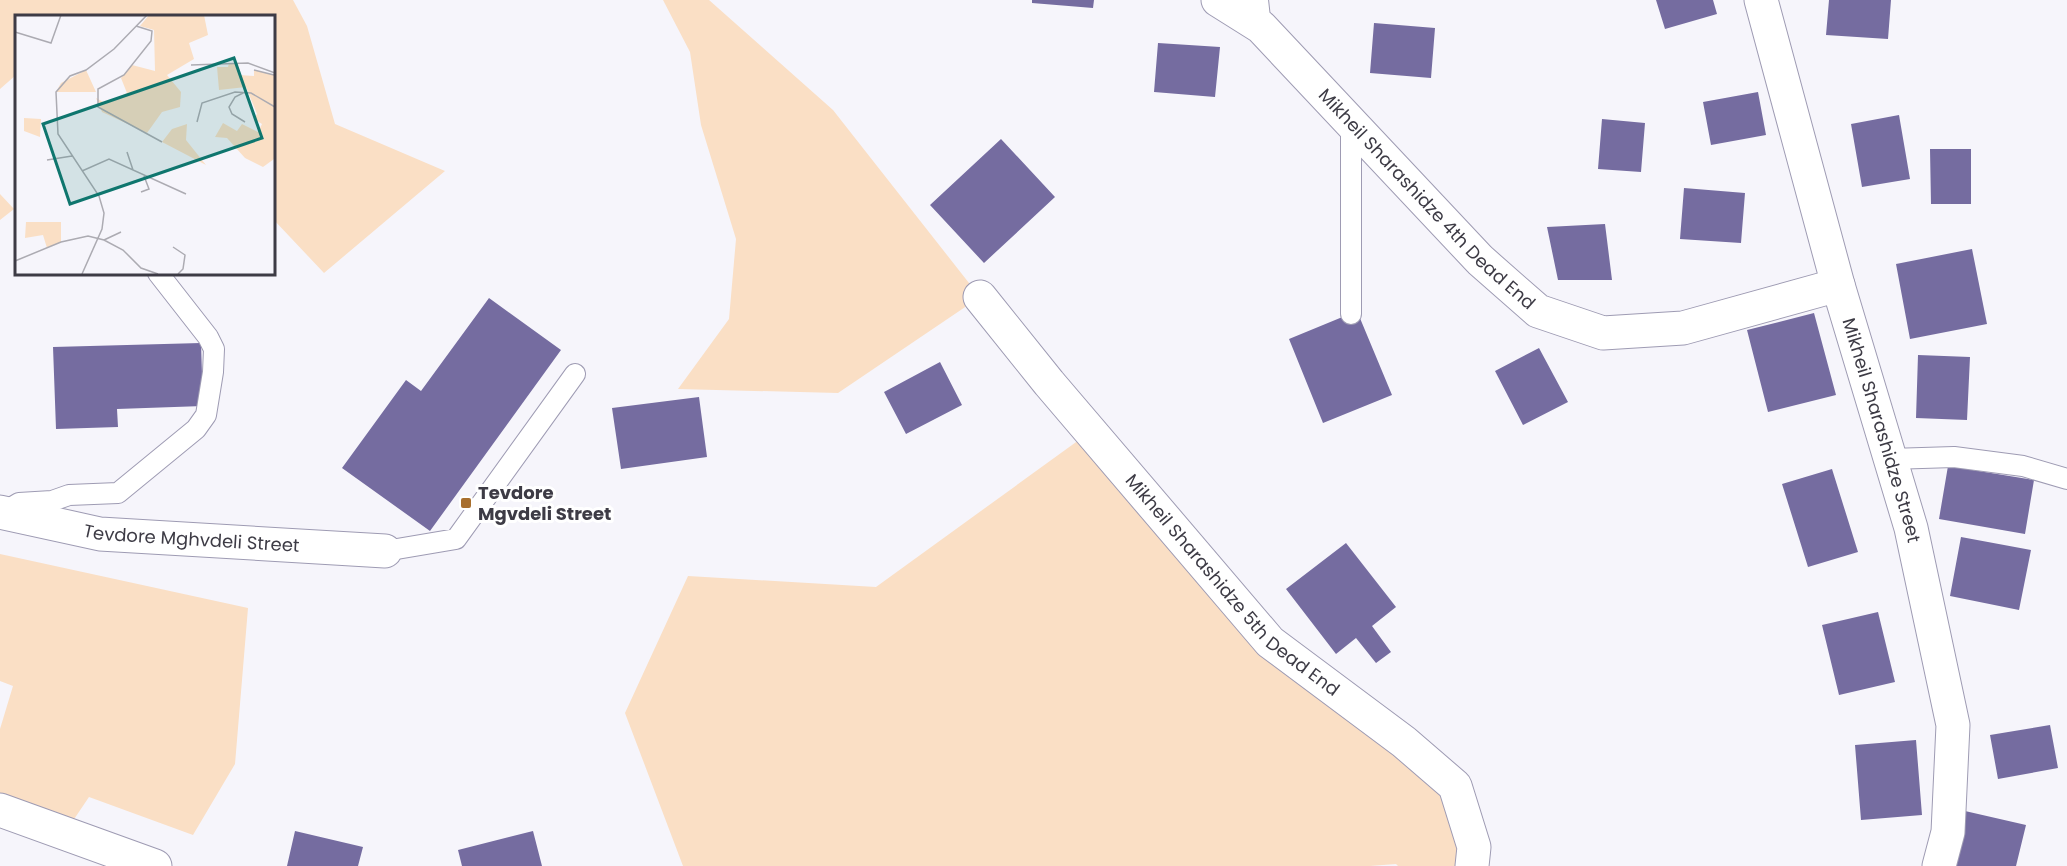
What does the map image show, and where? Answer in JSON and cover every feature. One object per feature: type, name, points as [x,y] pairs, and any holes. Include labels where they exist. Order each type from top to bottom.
[{"type":"street","name":"Mikheil Sharashidze 4th Dead End","points":[[1218,0],[1260,14],[1351,121],[1480,260],[1538,311],[1603,333],[1683,328],[1838,285]]},
{"type":"street","name":"Mikheil Sharashidze Street","points":[[1761,0],[1838,285],[1911,528],[1953,724],[1948,832],[1939,866]]},
{"type":"street","name":"Mikheil Sharashidze 5th Dead End","points":[[980,297],[1049,383],[1270,642],[1404,742],[1455,786],[1474,847],[1472,866]]},
{"type":"street","name":"Tevdore Mghvdeli Street","points":[[0,512],[100,534],[385,551]]},
{"type":"street","points":[[0,810],[155,866]]},
{"type":"lane","points":[[1351,121],[1351,314]]},
{"type":"lane","points":[[0,512],[19,503],[52,501],[69,495],[118,493],[196,429],[206,415],[214,349],[208,337],[159,274]]},
{"type":"lane","points":[[385,551],[456,539],[575,374]]},
{"type":"lane","points":[[1890,459],[1954,457],[2023,466],[2067,479]]},
{"type":"shaded area","points":[[0,0],[293,0],[307,26],[335,124],[445,171],[324,273],[274,220],[274,15],[15,15],[15,76],[0,89]]},
{"type":"shaded area","points":[[663,0],[709,0],[833,110],[980,297],[838,393],[678,389],[729,319],[736,239],[701,125],[690,52]]},
{"type":"shaded area","points":[[0,194],[14,209],[0,220]]},
{"type":"shaded area","points":[[1090,432],[1270,642],[1455,786],[1472,866],[1398,866],[1396,864],[1370,866],[683,866],[625,713],[688,576],[876,587]]},
{"type":"shaded area","points":[[0,554],[248,608],[235,764],[193,835],[89,797],[64,834],[0,810],[0,729],[13,686],[0,681]]},
{"type":"building","points":[[1032,0],[1094,0],[1093,8],[1032,3]]},
{"type":"building","points":[[1656,0],[1713,0],[1717,14],[1665,29]]},
{"type":"building","points":[[1829,0],[1891,0],[1888,39],[1826,35]]},
{"type":"building","points":[[1374,23],[1435,28],[1431,78],[1370,73]]},
{"type":"building","points":[[1158,43],[1220,47],[1215,97],[1154,92]]},
{"type":"building","points":[[1758,92],[1766,135],[1711,145],[1703,102]]},
{"type":"building","points":[[1899,115],[1910,179],[1862,187],[1851,124]]},
{"type":"building","points":[[1602,119],[1645,123],[1641,172],[1598,169]]},
{"type":"building","points":[[1001,139],[1055,197],[984,263],[930,205]]},
{"type":"building","points":[[1930,149],[1971,149],[1971,204],[1931,204]]},
{"type":"building","points":[[1684,188],[1745,193],[1741,243],[1680,239]]},
{"type":"building","points":[[1605,224],[1612,280],[1558,280],[1547,227]]},
{"type":"building","points":[[1972,249],[1987,324],[1910,339],[1896,264]]},
{"type":"building","points":[[489,298],[561,350],[430,531],[342,468],[406,380],[421,391]]},
{"type":"building","points":[[1357,311],[1392,395],[1323,423],[1289,339]]},
{"type":"building","points":[[1814,313],[1836,395],[1768,412],[1747,330]]},
{"type":"building","points":[[201,343],[203,406],[117,409],[118,427],[56,429],[53,347]]},
{"type":"building","points":[[1539,348],[1568,402],[1523,425],[1495,371]]},
{"type":"building","points":[[1918,355],[1970,357],[1967,420],[1916,418]]},
{"type":"building","points":[[940,362],[962,405],[906,434],[884,392]]},
{"type":"building","points":[[699,397],[707,457],[621,469],[612,408]]},
{"type":"building","points":[[1948,466],[2034,480],[2025,534],[1939,519]]},
{"type":"building","points":[[1832,469],[1858,552],[1808,567],[1782,484]]},
{"type":"building","points":[[1961,537],[2031,550],[2019,610],[1950,596]]},
{"type":"building","points":[[1346,543],[1396,607],[1372,626],[1391,652],[1376,663],[1356,638],[1336,654],[1286,589]]},
{"type":"building","points":[[1878,612],[1895,682],[1839,695],[1822,625]]},
{"type":"building","points":[[2050,725],[2058,768],[1998,779],[1990,735]]},
{"type":"building","points":[[1916,740],[1922,815],[1861,820],[1855,745]]},
{"type":"building","points":[[1965,811],[2026,825],[2016,866],[1952,866]]},
{"type":"building","points":[[295,831],[363,847],[358,866],[287,866]]},
{"type":"building","points":[[533,831],[542,866],[462,866],[458,850]]},
{"type":"place","name":"Tevdore Mgvdeli Street","points":[[466,503]]}]
